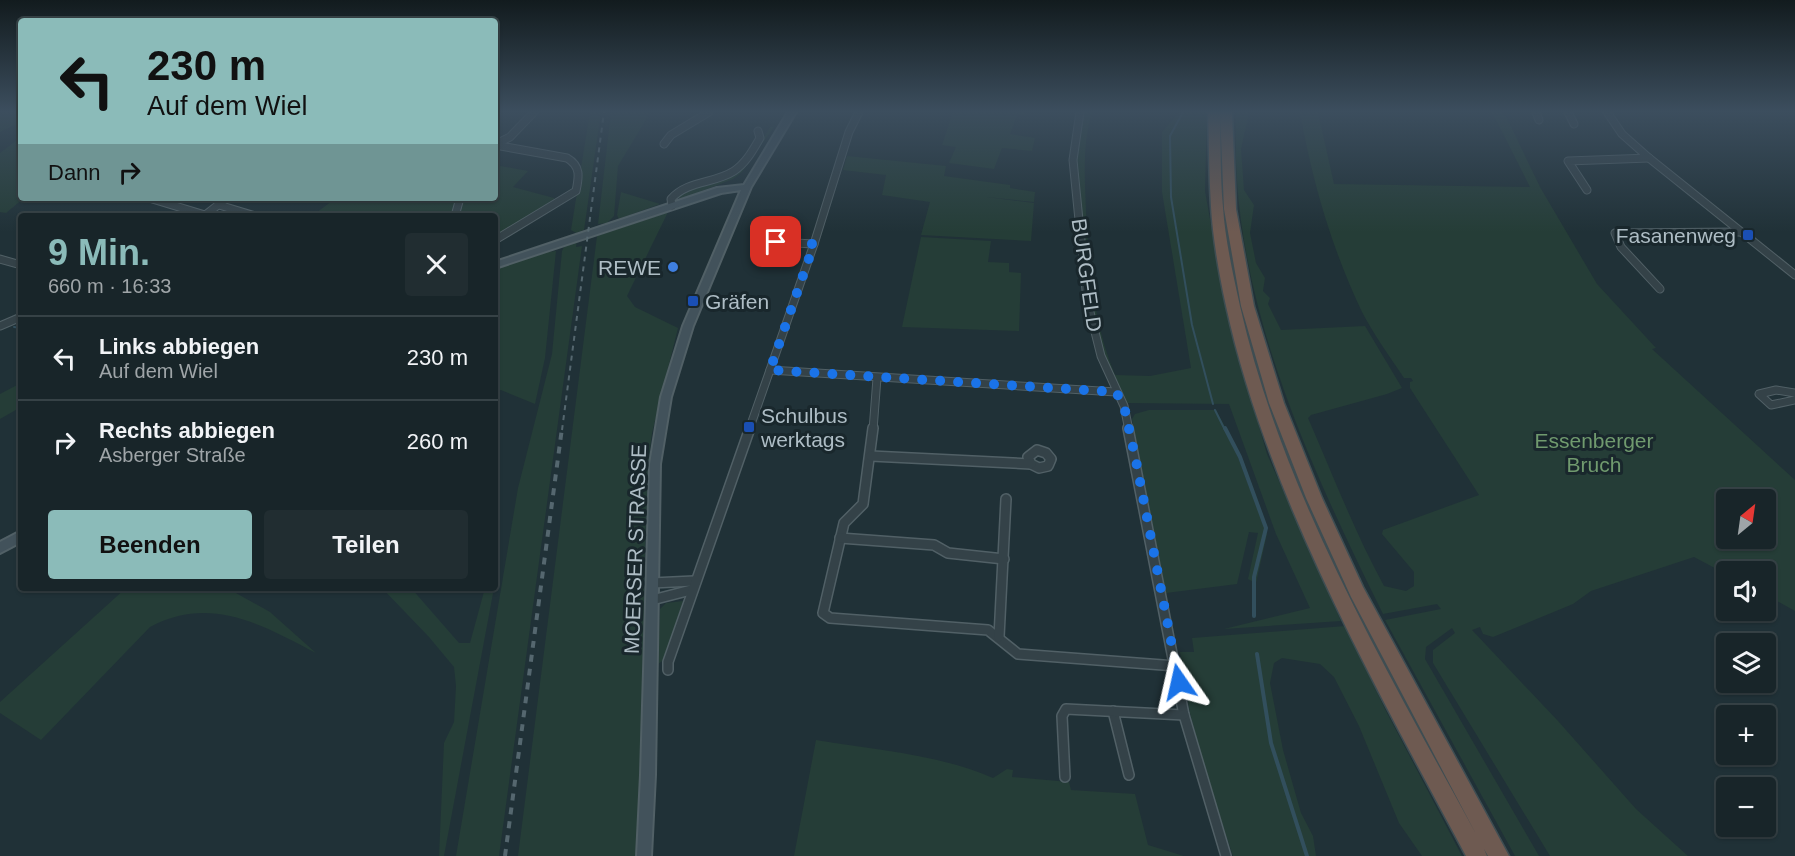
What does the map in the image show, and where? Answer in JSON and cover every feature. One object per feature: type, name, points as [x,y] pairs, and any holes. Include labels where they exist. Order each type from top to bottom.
[{"type":"highway","points":[[1215,152],[1215,190],[1224,259],[1243,342],[1264,410],[1292,484],[1334,579],[1394,700],[1477,856]]},
{"type":"highway","points":[[1227,152],[1227,188],[1237,255],[1254,327],[1275,396],[1311,488],[1352,578],[1499,856]]},
{"type":"street","points":[[498,238],[576,191],[579,168],[575,162],[567,158],[536,152]]},
{"type":"street","points":[[672,206],[671,199],[677,191],[725,176],[742,165],[751,152]]},
{"type":"street","name":"MOERSER STRASSE","points":[[644,856],[655,464],[666,398],[688,326],[747,187],[768,152]]},
{"type":"street","points":[[668,670],[668,662],[693,585],[814,244],[843,152]]},
{"type":"street","name":"BURGFELD","points":[[1074,152],[1073,160],[1087,300],[1094,334],[1116,392],[1124,406],[1184,715],[1226,856]]},
{"type":"street","points":[[1642,152],[1795,275]]},
{"type":"street","points":[[1587,190],[1568,161],[1649,158]]},
{"type":"street","points":[[498,264],[720,190],[747,187]]},
{"type":"street","points":[[158,201],[196,213]]},
{"type":"street","points":[[209,213],[224,201]]},
{"type":"street","points":[[219,205],[245,213]]},
{"type":"street","points":[[1660,289],[1621,248],[1615,233],[1740,232]]},
{"type":"street","points":[[776,242],[814,244]]},
{"type":"street","points":[[0,259],[18,264]]},
{"type":"street","points":[[0,326],[18,318]]},
{"type":"street","points":[[770,370],[1116,392]]},
{"type":"street","points":[[877,378],[872,456],[863,504],[844,523],[823,613],[830,618],[988,630],[1018,654],[1176,666]]},
{"type":"street","points":[[1795,393],[1776,390],[1759,394],[1769,406],[1776,408],[1795,400]]},
{"type":"street","points":[[872,456],[1031,464]]},
{"type":"street","points":[[999,637],[1006,499]]},
{"type":"street","points":[[0,548],[18,538]]},
{"type":"street","points":[[840,538],[934,544],[948,553],[1004,559]]},
{"type":"street","points":[[652,583],[693,585]]},
{"type":"street","points":[[652,600],[693,585]]},
{"type":"street","points":[[1065,777],[1062,716],[1066,709],[1184,715]]},
{"type":"street","points":[[1113,711],[1129,775]]},
{"type":"green space","points":[[18,152],[18,201],[20,201],[6,213],[0,212],[0,153]]},
{"type":"green space","points":[[584,152],[595,152],[584,230],[576,233],[571,230]]},
{"type":"green space","points":[[606,152],[626,152],[618,166],[614,216],[607,223],[598,224]]},
{"type":"green space","points":[[756,152],[742,172],[733,179],[684,198],[677,198],[678,193],[732,171]]},
{"type":"green space","points":[[954,152],[1000,152],[994,169],[949,163]]},
{"type":"green space","points":[[1076,152],[1085,152],[1086,213],[1093,295],[1108,355],[1115,375],[1150,376],[1191,368],[1162,192],[1162,152],[1206,152],[1205,191],[1227,315],[1267,454],[1341,621],[1224,629],[1310,608],[1276,534],[1229,404],[1126,403],[1104,355],[1091,311]]},
{"type":"green space","name":"Essenberger Bruch","points":[[1236,152],[1241,152],[1244,190],[1254,205],[1250,233],[1256,263],[1265,278],[1263,291],[1270,298],[1268,304],[1281,330],[1365,326],[1402,388],[1311,415],[1308,418],[1353,524],[1384,586],[1406,591],[1414,586],[1414,572],[1382,534],[1383,530],[1479,495],[1410,388],[1410,382],[1413,381],[1411,378],[1404,378],[1362,312],[1332,239],[1308,152],[1327,152],[1334,184],[1530,187],[1512,152],[1523,152],[1540,187],[1597,284],[1656,348],[1652,349],[1795,480],[1795,611],[1776,601],[1776,561],[1716,561],[1716,569],[1694,557],[1591,591],[1573,604],[1493,637],[1483,634],[1480,627],[1472,630],[1558,721],[1636,809],[1688,856],[1550,856],[1433,663],[1433,650],[1455,633],[1452,628],[1426,647],[1425,659],[1539,856],[1515,856],[1385,620],[1441,609],[1437,604],[1383,614],[1316,472],[1278,374],[1263,324],[1250,273],[1238,194]]},
{"type":"green space","points":[[847,156],[946,166],[944,176],[1010,185],[1010,188],[1035,192],[1034,202],[986,197],[1034,203],[1031,241],[921,235],[930,202],[882,195],[886,175],[843,170]]},
{"type":"green space","points":[[498,166],[528,171],[513,187],[554,198],[554,202],[498,236],[498,213],[461,213],[463,201],[498,201]]},
{"type":"green space","points":[[621,192],[660,204],[619,219],[617,215]]},
{"type":"green space","points":[[332,201],[456,201],[453,213],[316,213]]},
{"type":"green space","points":[[668,212],[627,296],[635,307],[678,328],[652,433],[648,464],[644,583],[644,703],[638,856],[518,856],[597,236]]},
{"type":"green space","points":[[921,237],[991,241],[988,262],[1009,263],[1009,272],[1021,273],[1019,331],[902,327]]},
{"type":"green space","points":[[577,241],[576,247],[582,246],[499,856],[456,856],[518,488],[552,354],[562,251],[565,245]]},
{"type":"green space","points":[[556,251],[545,358],[535,404],[498,390],[498,266],[539,253]]},
{"type":"green space","points":[[18,385],[18,409],[0,419],[0,394]]},
{"type":"green space","points":[[1149,410],[1216,410],[1230,436],[1267,534],[1256,583],[1248,579],[1258,533],[1249,532],[1237,584],[1166,593],[1132,419],[1135,414]]},
{"type":"green space","points":[[123,591],[232,591],[270,612],[316,653],[275,632],[235,617],[194,613],[172,618],[150,627],[41,740],[0,713],[0,702]]},
{"type":"green space","points":[[385,591],[414,591],[459,643],[470,643],[484,591],[493,591],[444,856],[439,856],[444,743],[454,722],[456,686],[454,667]]},
{"type":"green space","points":[[683,601],[665,659],[658,664],[660,609],[666,603]]},
{"type":"green space","points":[[1345,626],[1385,709],[1462,856],[1422,856],[1399,823],[1359,726],[1334,677],[1320,664],[1282,658],[1274,663],[1270,683],[1283,750],[1301,813],[1313,836],[1316,856],[1233,856],[1208,782],[1190,713],[1180,652],[1194,652],[1192,638]]},
{"type":"green space","points":[[816,740],[928,758],[993,778],[1007,769],[1013,770],[1012,777],[1069,782],[1071,790],[1135,794],[1148,845],[1184,856],[794,856]]},
{"type":"waterway","points":[[1170,152],[1171,197],[1192,325],[1213,404]]},
{"type":"waterway","points":[[14,327],[18,328]]},
{"type":"waterway","points":[[1215,410],[1225,430]]},
{"type":"waterway","points":[[1225,428],[1240,457],[1266,528],[1254,577],[1254,616]]},
{"type":"waterway","points":[[1257,654],[1271,743],[1307,856]]},
{"type":"railway","points":[[562,430],[599,152]]},
{"type":"railway","points":[[505,856],[562,428]]},
{"type":"place","name":"Fasanenweg","points":[[1748,235]]},
{"type":"place","name":"REWE","points":[[673,267]]},
{"type":"place","name":"Gräfen","points":[[693,301]]},
{"type":"place","name":"Schulbus werktags","points":[[749,427]]},
{"type":"route","points":[[776,242],[814,244],[770,370],[1116,392],[1124,406],[1136,461],[1179,682]]}]
